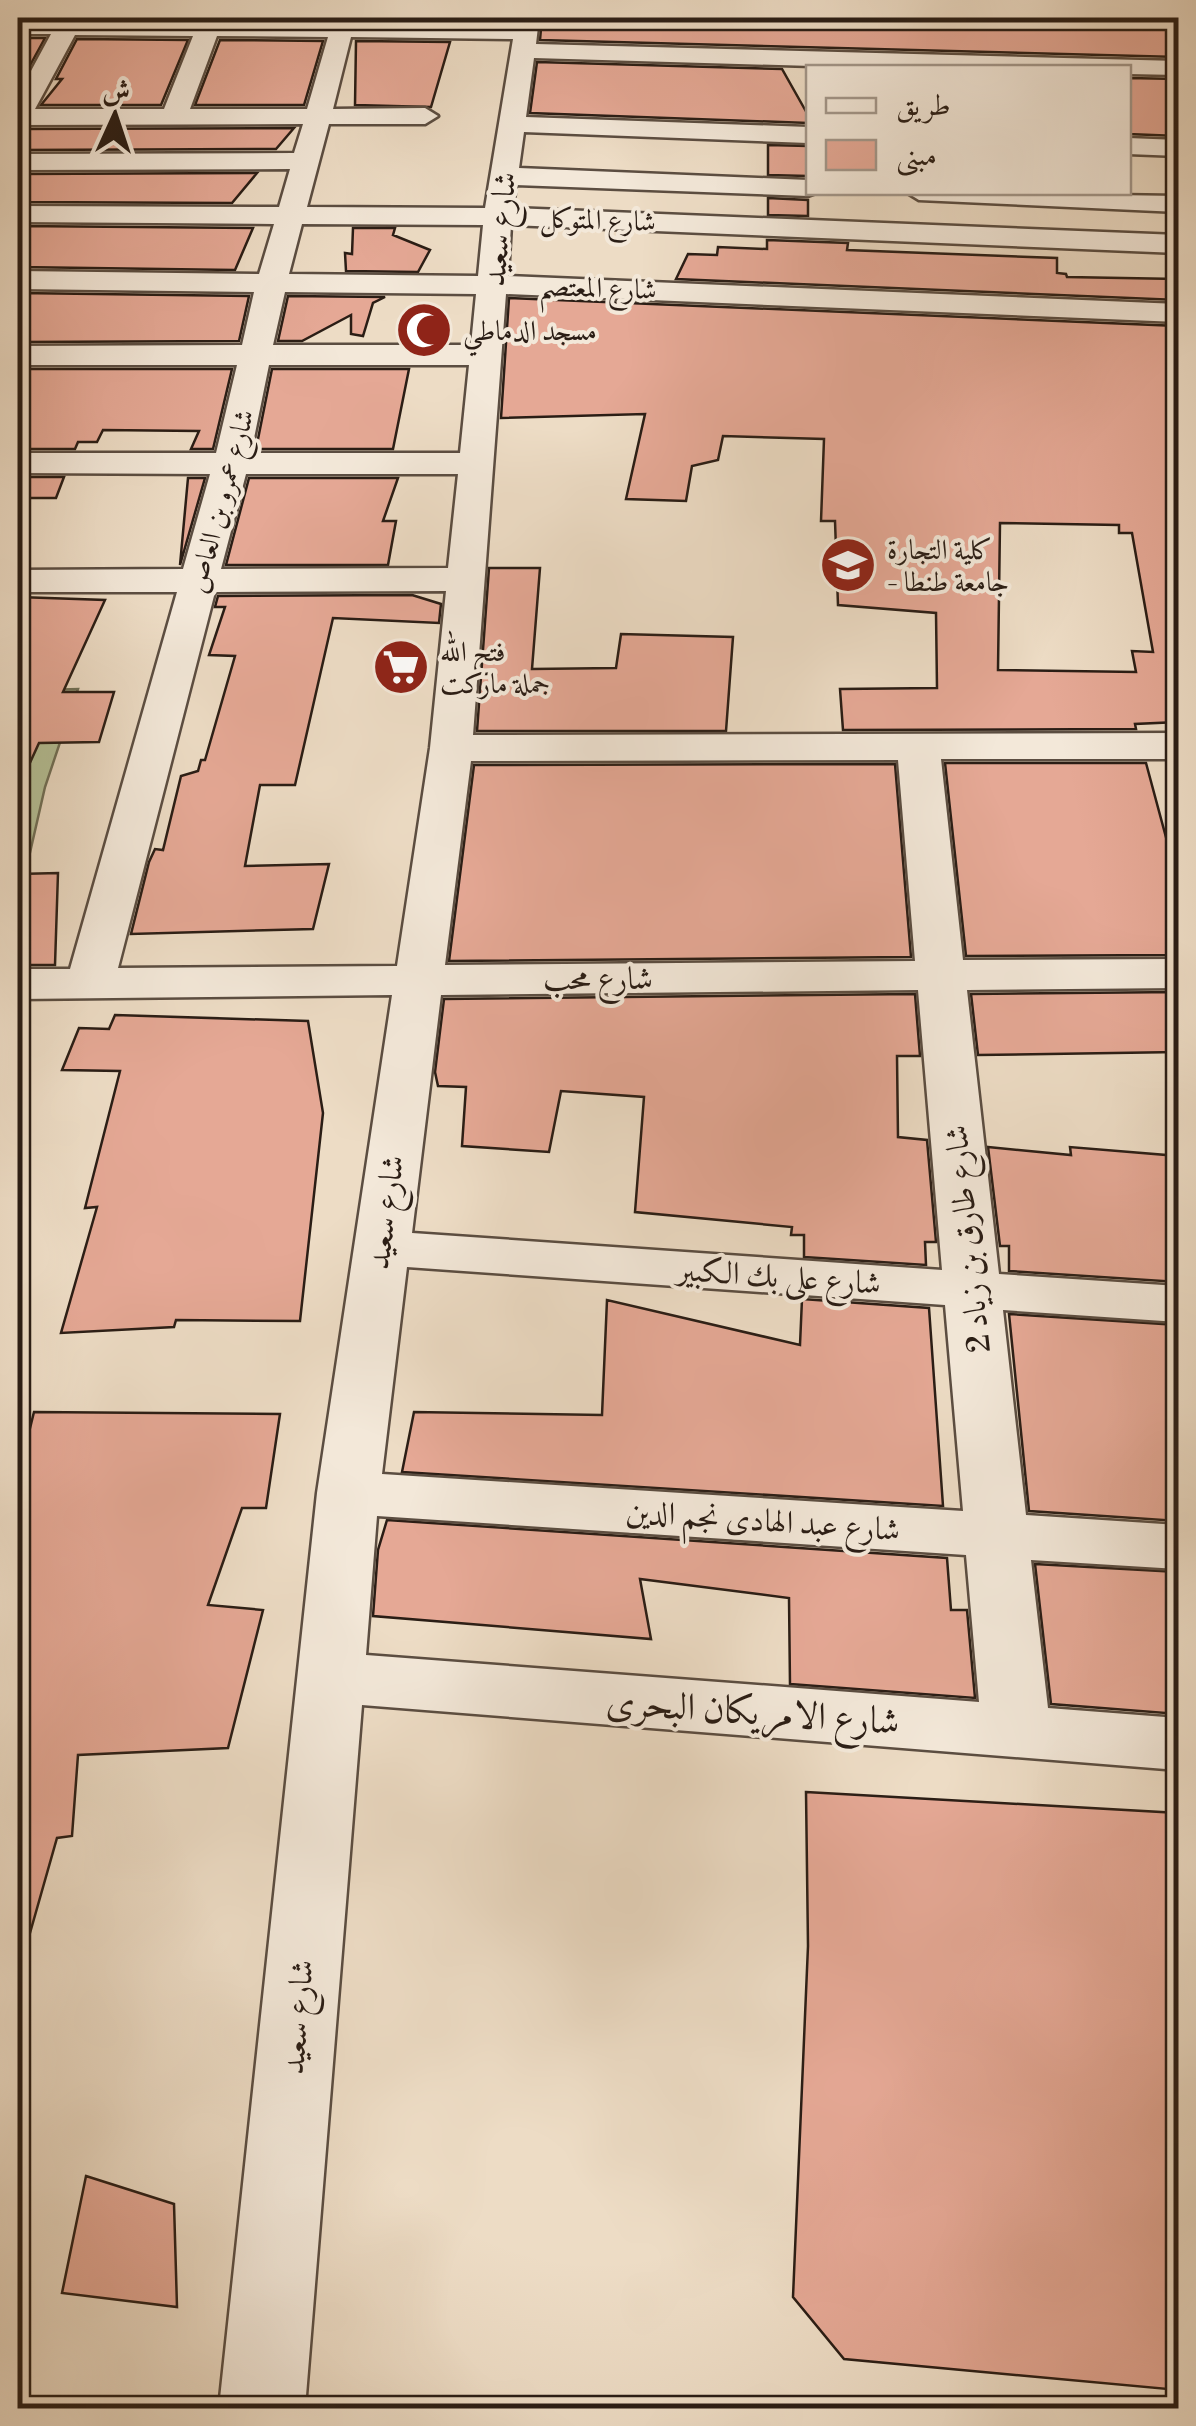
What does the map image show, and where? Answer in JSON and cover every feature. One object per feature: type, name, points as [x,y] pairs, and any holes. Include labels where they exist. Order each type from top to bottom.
[{"type":"street","points":[[69,22],[18,117],[425,116]]},
{"type":"street","points":[[18,27],[69,22],[343,23],[515,99],[806,187]]},
{"type":"street","points":[[174,117],[210,22]]},
{"type":"street","name":"شارع عمرو بن العاص","points":[[90,984],[231,463],[272,281],[343,23]]},
{"type":"street","points":[[919,65],[1014,57],[1178,68]]},
{"type":"street","points":[[515,99],[806,75]]},
{"type":"street","points":[[515,99],[731,82]]},
{"type":"street","points":[[515,99],[806,134]]},
{"type":"street","name":"شارع المتوكل","points":[[28,214],[291,214],[515,99],[806,163]]},
{"type":"street","name":"شارع سعيد","points":[[262,2408],[348,1493],[450,748],[493,284],[515,99]]},
{"type":"street","points":[[1034,195],[1173,204],[1172,158],[1134,146],[1148,116]]},
{"type":"street","points":[[24,243],[28,214],[64,162],[87,117]]},
{"type":"street","points":[[18,162],[306,161]]},
{"type":"street","name":"شارع المتوكل","points":[[954,195],[1178,244]]},
{"type":"street","points":[[976,304],[984,267],[1022,260],[1178,267]]},
{"type":"street","name":"شارع المعتصم","points":[[18,280],[493,284],[1178,313]]},
{"type":"street","points":[[18,355],[486,356]]},
{"type":"street","points":[[18,463],[476,464]]},
{"type":"street","points":[[18,581],[466,579]]},
{"type":"street","points":[[450,748],[1178,746]]},
{"type":"street","name":"شارع طارق بن زياد 2","points":[[918,747],[1016,1731]]},
{"type":"street","name":"شارع محب","points":[[18,984],[1178,973]]},
{"type":"street","name":"شارع على بك الكبير","points":[[379,1248],[1178,1304]]},
{"type":"street","name":"شارع عبد الهادى نجم الدين","points":[[348,1493],[1178,1547]]},
{"type":"street","name":"شارع الامريكان البحرى","points":[[328,1677],[1178,1744]]},
{"type":"street","points":[[262,2408],[276,2408]]},
{"type":"green space","points":[[18,669],[46,669],[41,690],[78,689],[45,787],[18,905]]},
{"type":"building","points":[[542,18],[1178,18],[1178,57],[540,40]]},
{"type":"building","points":[[18,38],[45,38],[22,80],[18,80]]},
{"type":"building","points":[[77,39],[188,40],[161,105],[41,105],[62,79],[56,79]]},
{"type":"building","points":[[220,40],[323,41],[304,105],[195,105]]},
{"type":"building","points":[[356,41],[450,42],[431,107],[355,105]]},
{"type":"building","points":[[537,62],[782,69],[806,111],[806,123],[530,113]]},
{"type":"building","points":[[1131,78],[1178,79],[1178,136],[1131,134]]},
{"type":"building","points":[[294,128],[276,149],[18,150],[21,129]]},
{"type":"building","points":[[768,145],[806,146],[806,176],[768,175]]},
{"type":"building","points":[[257,173],[232,203],[18,202],[18,174]]},
{"type":"building","points":[[768,198],[808,200],[808,216],[768,215]]},
{"type":"building","points":[[18,226],[253,228],[235,270],[18,267]]},
{"type":"building","points":[[353,228],[395,228],[393,235],[430,250],[418,272],[346,271],[345,253],[352,254]]},
{"type":"building","points":[[767,240],[848,243],[847,250],[1057,258],[1057,273],[1067,277],[1178,279],[1178,300],[676,279],[688,254],[717,255],[718,247],[767,249]]},
{"type":"building","points":[[18,293],[249,296],[239,341],[18,342]]},
{"type":"building","points":[[288,296],[385,297],[373,303],[363,336],[351,334],[351,315],[302,341],[278,341]]},
{"type":"building","points":[[509,298],[1178,326],[1178,722],[1135,724],[1136,729],[843,730],[840,689],[937,688],[936,613],[838,605],[835,521],[821,521],[824,439],[723,436],[718,460],[692,466],[686,501],[626,499],[645,414],[501,418]],"holes":[[[1000,523],[1119,525],[1119,533],[1132,533],[1153,652],[1132,651],[1136,672],[998,670]]]},
{"type":"building","points":[[18,369],[232,369],[213,449],[191,449],[199,431],[103,430],[97,442],[78,442],[75,449],[18,449]]},
{"type":"building","points":[[272,369],[409,369],[393,449],[256,449]]},
{"type":"building","points":[[18,477],[64,477],[56,498],[18,498]]},
{"type":"building","points":[[188,478],[205,478],[180,565]]},
{"type":"building","points":[[249,478],[398,478],[383,521],[396,521],[388,565],[226,565]]},
{"type":"building","points":[[489,568],[540,568],[532,669],[616,668],[621,634],[733,637],[726,731],[477,731]]},
{"type":"building","points":[[412,595],[441,604],[439,623],[333,618],[295,785],[260,785],[245,866],[329,864],[313,929],[131,934],[149,862],[155,849],[163,850],[181,776],[198,771],[201,760],[205,760],[235,656],[209,655],[225,607],[215,607],[218,596]]},
{"type":"building","points":[[18,597],[105,600],[63,692],[114,692],[99,742],[39,743],[18,789]]},
{"type":"building","points":[[945,763],[1146,763],[1178,882],[1178,955],[966,956]]},
{"type":"building","points":[[895,764],[911,957],[449,961],[474,765]]},
{"type":"building","points":[[58,873],[55,965],[18,965],[18,874]]},
{"type":"building","points":[[1178,992],[1178,1052],[978,1055],[971,994]]},
{"type":"building","points":[[915,994],[920,1056],[897,1056],[898,1137],[927,1140],[936,1242],[925,1242],[926,1265],[804,1257],[804,1235],[791,1235],[792,1227],[635,1212],[644,1097],[561,1091],[549,1152],[462,1146],[466,1087],[438,1086],[435,1072],[444,999]]},
{"type":"building","points":[[115,1015],[308,1021],[323,1113],[300,1321],[176,1320],[174,1327],[61,1333],[97,1207],[85,1208],[120,1071],[62,1070],[79,1028],[109,1029]]},
{"type":"building","points":[[988,1147],[1071,1155],[1070,1147],[1178,1156],[1178,1282],[1009,1271],[1009,1246],[1000,1246]]},
{"type":"building","points":[[802,1299],[929,1308],[943,1506],[402,1472],[414,1412],[602,1415],[607,1300],[800,1345]]},
{"type":"building","points":[[1009,1314],[1178,1325],[1178,1521],[1029,1511]]},
{"type":"building","points":[[34,1412],[280,1414],[266,1508],[242,1508],[208,1605],[263,1610],[228,1748],[78,1755],[72,1836],[57,1838],[30,1933],[18,1932],[18,1477]]},
{"type":"building","points":[[387,1520],[947,1558],[951,1610],[967,1610],[975,1698],[790,1684],[789,1598],[640,1579],[651,1639],[373,1616],[378,1550]]},
{"type":"building","points":[[1035,1564],[1178,1572],[1178,1714],[1051,1704]]},
{"type":"building","points":[[806,1792],[1178,1813],[1178,2390],[844,2359],[793,2297],[808,1946]]},
{"type":"building","points":[[86,2176],[174,2204],[177,2307],[62,2293]]},
{"type":"place","name":"مسجد الدماطي","points":[[424,330]]},
{"type":"place","name":"كلية التجارة - جامعة طنطا","points":[[848,565]]},
{"type":"place","name":"فتح الله جملة ماركت","points":[[401,667]]}]
